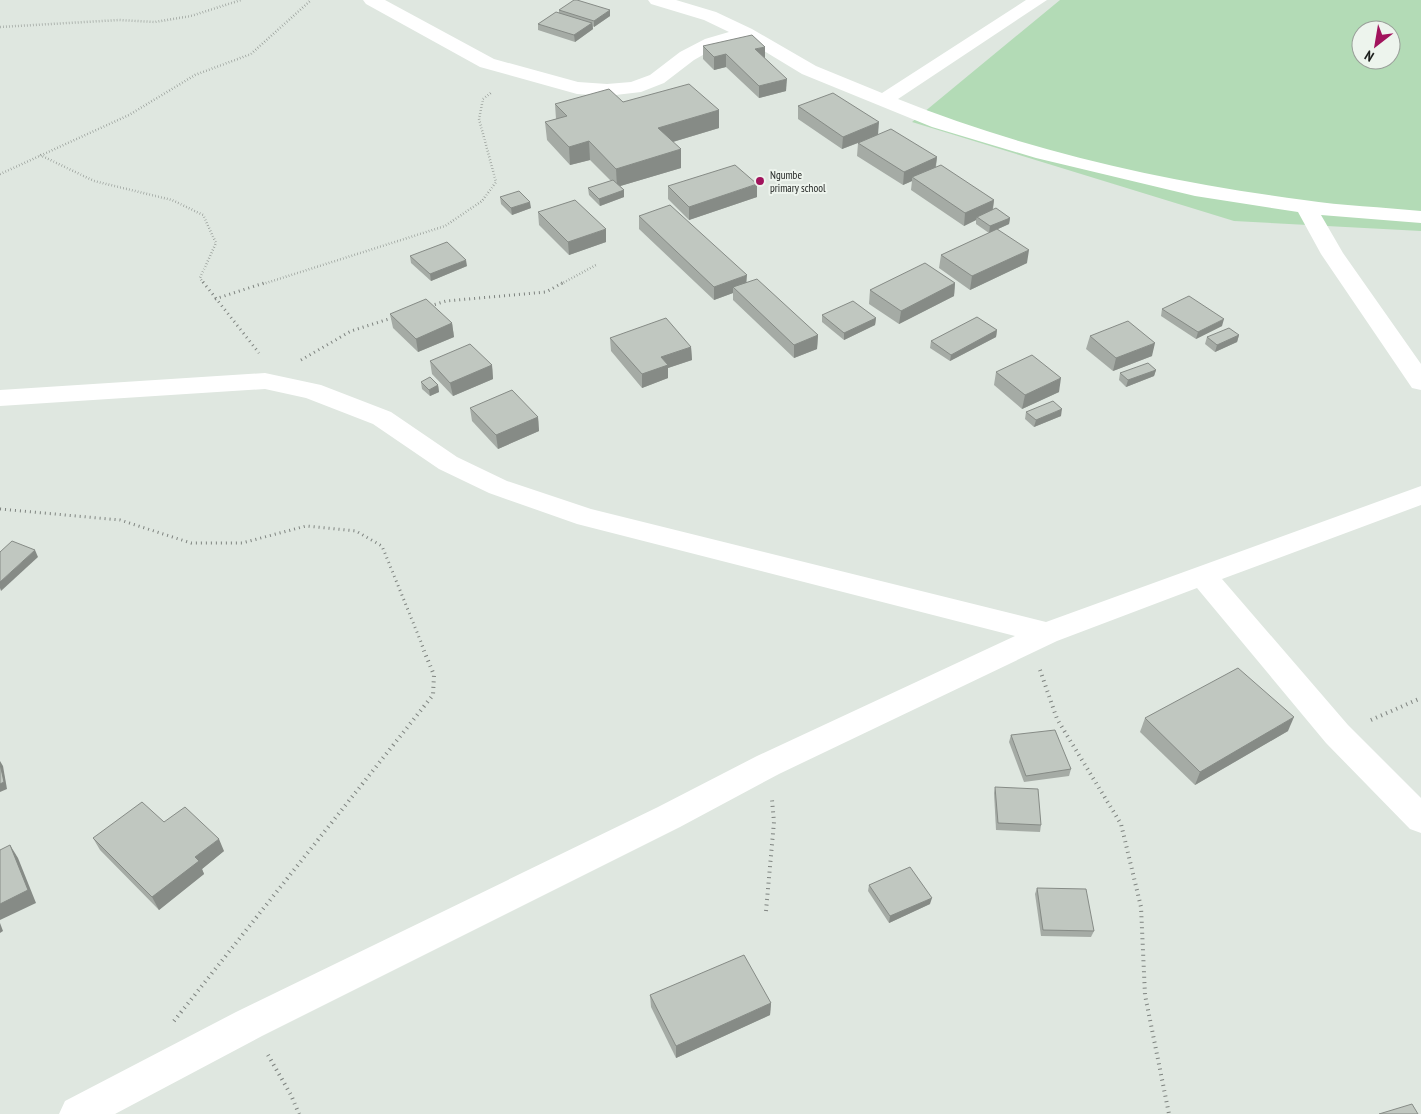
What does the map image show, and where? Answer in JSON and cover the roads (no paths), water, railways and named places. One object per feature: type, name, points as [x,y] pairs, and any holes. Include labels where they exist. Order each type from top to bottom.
[{"type":"street","points":[[372,0],[487,62],[577,88],[607,90],[634,88],[657,79],[687,56],[711,43],[746,33]]},
{"type":"street","points":[[882,100],[1038,0]]},
{"type":"street","points":[[663,1],[710,16],[746,33],[809,70],[882,100],[940,123],[1043,154],[1195,190],[1306,207],[1421,216]]},
{"type":"street","points":[[1306,207],[1337,262],[1421,382]]},
{"type":"street","points":[[0,398],[265,381],[312,391],[382,418],[448,463],[498,487],[586,517],[1038,637]]},
{"type":"street","points":[[78,1114],[250,1024],[651,826],[768,765],[1038,637],[1202,574],[1421,495]]},
{"type":"street","points":[[1202,574],[1286,676],[1337,734],[1421,819]]},
{"type":"place","name":"Ngumbe primary school","points":[[760,181]]}]
